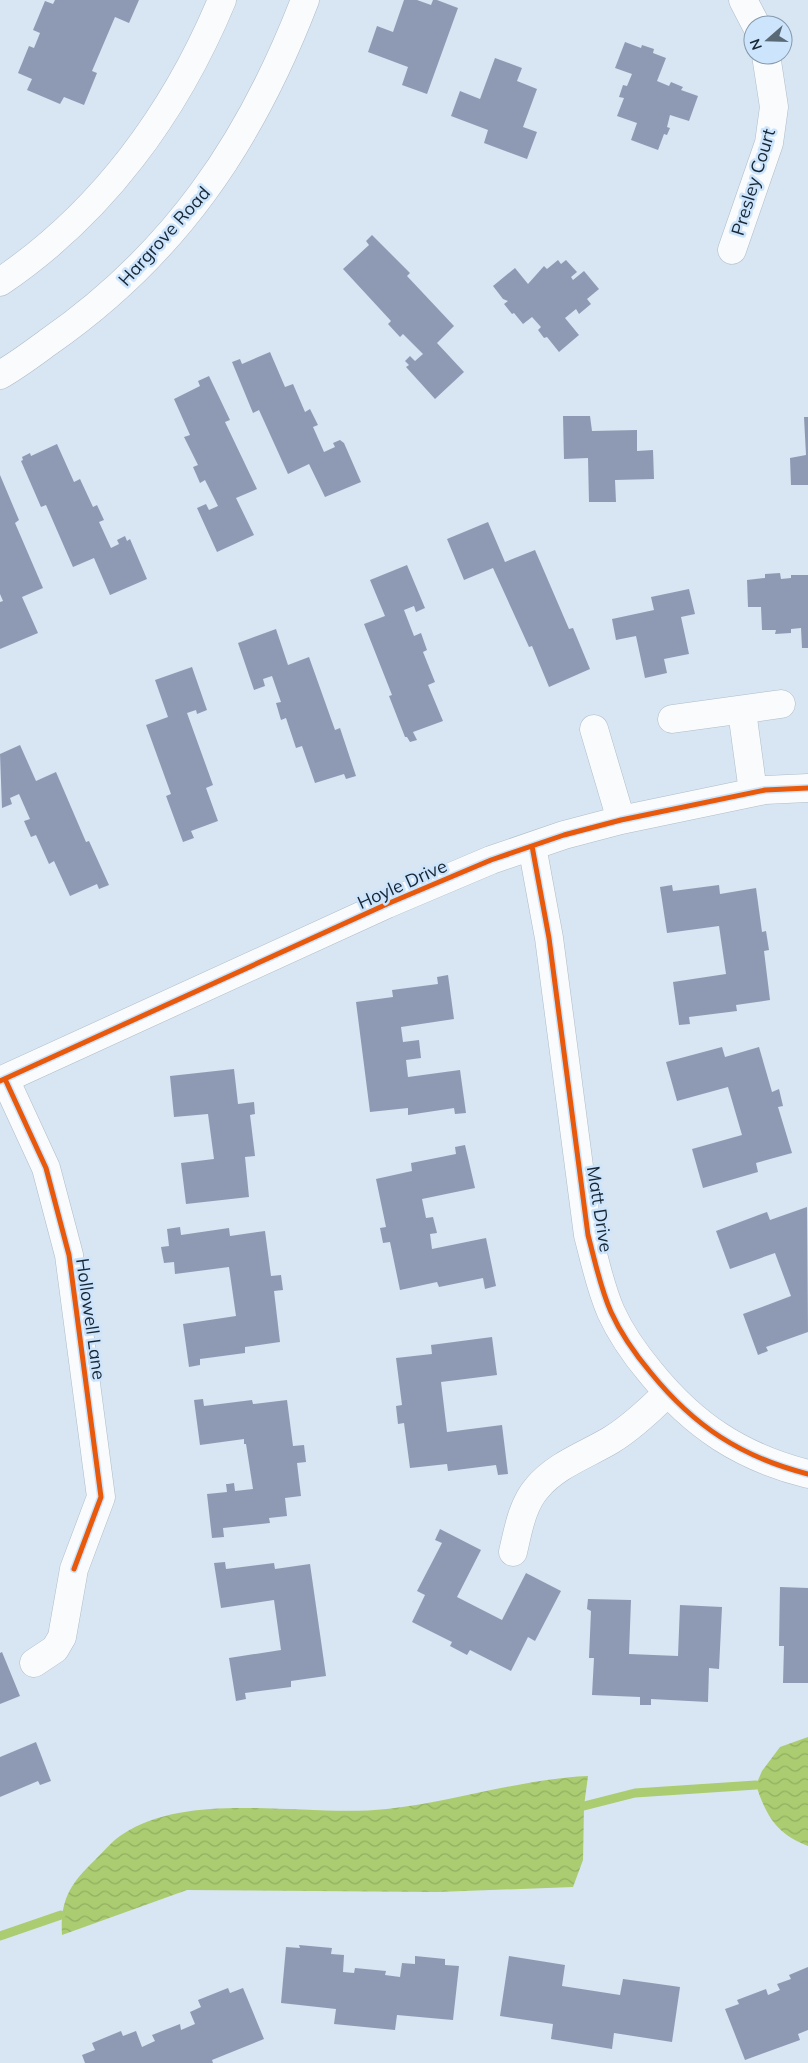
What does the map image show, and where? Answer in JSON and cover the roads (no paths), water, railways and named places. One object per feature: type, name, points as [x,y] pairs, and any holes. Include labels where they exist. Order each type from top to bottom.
[{"type":"street","points":[[0,282],[45,249],[86,212],[122,171],[154,128],[183,82],[222,0]]},
{"type":"street","name":"Hargrove Road","points":[[0,375],[99,305],[140,267],[178,226],[212,182],[242,135],[269,84],[305,0]]},
{"type":"street","points":[[743,0],[751,15]]},
{"type":"street","name":"Presley Court","points":[[732,250],[769,144],[774,107],[768,65]]},
{"type":"street","points":[[672,719],[742,711],[781,704]]},
{"type":"street","points":[[742,711],[753,792]]},
{"type":"street","points":[[594,729],[620,820]]},
{"type":"street","name":"Hoyle Drive","points":[[3,1080],[387,904],[491,860],[620,820],[753,792],[808,788]]},
{"type":"street","name":"Matt Drive","points":[[532,846],[549,938],[588,1235],[598,1277],[611,1312],[624,1337],[667,1393],[710,1432],[752,1456],[783,1468],[808,1474]]},
{"type":"street","name":"Hollowell Lane","points":[[3,1080],[46,1168],[55,1196],[70,1265],[101,1497],[74,1569],[62,1637],[55,1649],[34,1663]]},
{"type":"street","points":[[513,1552],[522,1515],[536,1488],[560,1468],[620,1434],[667,1393]]},
{"type":"water","points":[[808,1737],[808,1846],[788,1836],[774,1822],[764,1806],[756,1785],[762,1771],[780,1747]]},
{"type":"water","points":[[588,1776],[584,1806],[583,1860],[573,1887],[437,1892],[187,1890],[62,1935],[65,1902],[68,1893],[79,1877],[116,1839],[151,1820],[182,1812],[216,1809],[356,1811],[387,1809],[412,1806],[537,1781]]},
{"type":"waterway","points":[[584,1806],[635,1793],[756,1785]]},
{"type":"waterway","points":[[0,1936],[61,1915]]}]
